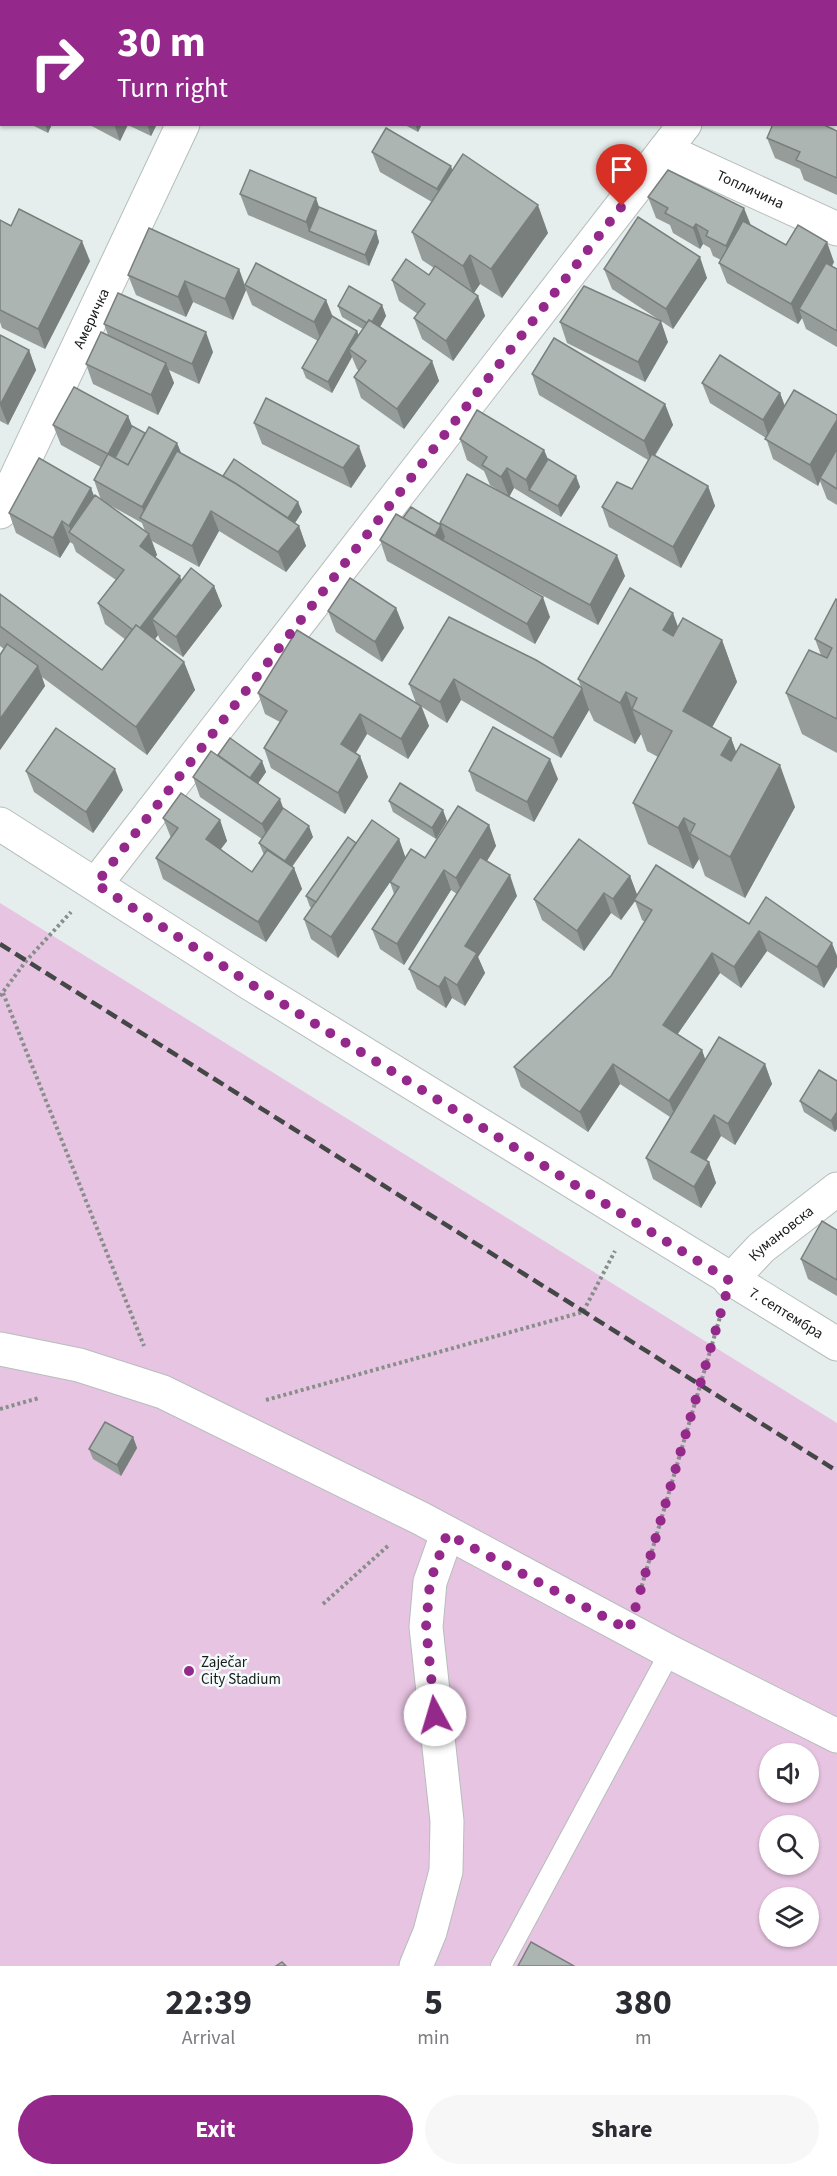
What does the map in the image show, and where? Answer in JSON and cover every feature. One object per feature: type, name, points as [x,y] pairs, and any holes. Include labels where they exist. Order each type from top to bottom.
[{"type":"street","name":"Америчка","points":[[0,512],[182,126]]},
{"type":"street","points":[[96,884],[683,126]]},
{"type":"street","name":"Топличина","points":[[665,150],[837,230]]},
{"type":"street","name":"7. септембра","points":[[0,824],[251,984],[730,1281],[837,1344]]},
{"type":"street","name":"Кумановска","points":[[730,1281],[761,1248],[837,1189]]},
{"type":"street","points":[[0,1349],[79,1365],[163,1392],[433,1526],[670,1652],[837,1736]]},
{"type":"street","points":[[416,1966],[430,1932],[446,1871],[447,1821],[426,1627],[433,1526]]},
{"type":"lane","points":[[501,1966],[670,1652]]},
{"type":"path","points":[[96,884],[26,961],[1,994],[163,1392]]},
{"type":"path","points":[[210,1415],[583,1312],[632,1219]]},
{"type":"path","points":[[629,1630],[730,1281]]},
{"type":"path","points":[[323,1604],[433,1526]]},
{"type":"shaded area","points":[[0,903],[837,1423],[837,1966],[0,1966]]},
{"type":"building","points":[[772,126],[826,126],[837,131],[837,178],[796,160],[800,152],[767,138]]},
{"type":"building","points":[[386,128],[451,166],[437,189],[372,152]]},
{"type":"building","points":[[463,154],[538,205],[491,269],[470,255],[463,266],[412,232]]},
{"type":"building","points":[[250,170],[316,198],[306,222],[240,194]]},
{"type":"building","points":[[668,170],[744,208],[726,246],[706,236],[708,231],[696,224],[693,228],[665,213],[668,208],[648,197]]},
{"type":"building","points":[[319,207],[376,231],[365,255],[309,231]]},
{"type":"building","points":[[19,209],[82,241],[38,329],[0,310],[0,220],[11,226]]},
{"type":"building","points":[[638,217],[700,257],[666,309],[604,269]]},
{"type":"building","points":[[743,221],[786,245],[798,225],[827,242],[791,304],[719,263]]},
{"type":"building","points":[[149,228],[239,269],[225,299],[185,281],[178,297],[128,275]]},
{"type":"building","points":[[406,259],[429,275],[435,266],[478,296],[446,341],[414,318],[425,304],[392,280]]},
{"type":"building","points":[[256,263],[326,300],[314,322],[245,285]]},
{"type":"building","points":[[826,263],[837,269],[837,331],[799,309]]},
{"type":"building","points":[[349,286],[382,305],[372,322],[369,320],[367,323],[338,306]]},
{"type":"building","points":[[584,286],[661,321],[638,362],[560,322]]},
{"type":"building","points":[[118,293],[206,332],[192,364],[104,324]]},
{"type":"building","points":[[332,316],[357,331],[328,382],[302,368]]},
{"type":"building","points":[[369,320],[432,361],[397,409],[354,377],[366,361],[349,349]]},
{"type":"building","points":[[101,332],[166,363],[151,395],[86,364]]},
{"type":"building","points":[[0,335],[29,350],[0,405]]},
{"type":"building","points":[[554,338],[665,404],[644,441],[532,374]]},
{"type":"building","points":[[720,355],[780,393],[763,420],[702,383]]},
{"type":"building","points":[[74,387],[128,416],[108,454],[53,425]]},
{"type":"building","points":[[794,390],[837,415],[837,420],[810,465],[765,439]]},
{"type":"building","points":[[266,398],[359,446],[343,468],[254,423]]},
{"type":"building","points":[[477,410],[544,450],[526,480],[507,468],[501,477],[482,465],[487,457],[460,439]]},
{"type":"building","points":[[132,426],[145,433],[128,465],[115,458]]},
{"type":"building","points":[[149,427],[177,443],[142,507],[94,480],[108,454],[128,465]]},
{"type":"building","points":[[837,449],[837,489],[820,478]]},
{"type":"building","points":[[177,451],[235,483],[299,526],[278,552],[211,511],[192,546],[140,518]]},
{"type":"building","points":[[652,454],[708,486],[673,547],[602,507],[617,482],[632,489]]},
{"type":"building","points":[[39,458],[91,488],[69,526],[62,521],[53,538],[9,513]]},
{"type":"building","points":[[234,459],[298,502],[288,518],[223,476]]},
{"type":"building","points":[[548,459],[576,476],[558,506],[529,490]]},
{"type":"building","points":[[467,474],[617,555],[590,605],[440,523]]},
{"type":"building","points":[[95,495],[149,534],[140,546],[180,576],[140,628],[136,625],[133,630],[98,603],[124,570],[69,532]]},
{"type":"building","points":[[411,507],[441,525],[435,536],[403,518]]},
{"type":"building","points":[[396,514],[543,597],[527,624],[380,540]]},
{"type":"building","points":[[191,568],[214,586],[176,637],[152,619]]},
{"type":"building","points":[[350,578],[396,608],[375,642],[328,611]]},
{"type":"building","points":[[630,588],[673,613],[663,630],[673,636],[683,618],[722,640],[683,711],[731,738],[721,755],[731,761],[741,744],[780,765],[730,857],[690,834],[695,824],[684,818],[678,828],[633,803],[672,731],[632,709],[637,698],[626,692],[620,703],[578,679]]},
{"type":"building","points":[[0,594],[102,670],[136,625],[184,662],[136,727],[0,626]]},
{"type":"building","points":[[836,599],[837,719],[786,693],[809,650],[827,658],[832,648],[815,639]]},
{"type":"building","points":[[449,617],[536,660],[581,687],[582,689],[553,738],[454,679],[440,702],[409,684]]},
{"type":"building","points":[[297,630],[421,706],[401,739],[360,714],[341,744],[360,756],[338,793],[264,748],[287,711],[258,693]]},
{"type":"building","points":[[7,644],[38,666],[0,719],[0,655]]},
{"type":"building","points":[[493,727],[550,759],[527,802],[469,771]]},
{"type":"building","points":[[56,728],[115,769],[86,812],[26,771]]},
{"type":"building","points":[[230,738],[262,761],[250,778],[218,755]]},
{"type":"building","points":[[211,751],[280,799],[262,824],[193,777]]},
{"type":"building","points":[[400,783],[443,810],[432,828],[389,801]]},
{"type":"building","points":[[181,793],[220,820],[206,839],[252,872],[267,850],[294,868],[258,922],[156,858],[178,828],[163,818]]},
{"type":"building","points":[[458,806],[489,825],[456,878],[444,870],[397,944],[372,929],[399,887],[390,882],[411,849],[425,858]]},
{"type":"building","points":[[283,808],[309,826],[285,861],[259,843]]},
{"type":"building","points":[[372,820],[399,839],[331,937],[304,919]]},
{"type":"building","points":[[348,837],[356,843],[316,902],[306,896]]},
{"type":"building","points":[[579,839],[630,876],[613,899],[604,893],[577,931],[534,899]]},
{"type":"building","points":[[480,857],[510,875],[465,946],[477,953],[457,985],[445,977],[439,987],[409,969]]},
{"type":"building","points":[[656,865],[749,924],[766,897],[832,943],[817,967],[759,931],[734,967],[712,953],[663,1025],[702,1050],[669,1101],[613,1064],[580,1112],[514,1067],[611,976],[652,910],[634,900]]},
{"type":"building","points":[[719,1037],[765,1064],[728,1124],[714,1115],[691,1152],[709,1162],[694,1187],[646,1158]]},
{"type":"building","points":[[819,1070],[837,1081],[837,1112],[831,1121],[800,1101]]},
{"type":"building","points":[[822,1221],[837,1230],[837,1280],[801,1259]]},
{"type":"building","points":[[105,1422],[133,1437],[117,1465],[89,1449]]},
{"type":"building","points":[[531,1942],[574,1966],[518,1966]]},
{"type":"railway","points":[[0,944],[837,1471]]},
{"type":"place","name":"Zaječar City Stadium","points":[[189,1671]]},
{"type":"route","points":[[435,1715],[426,1627],[430,1582],[447,1534],[629,1630],[730,1281],[251,984],[96,884],[622,206]]}]
